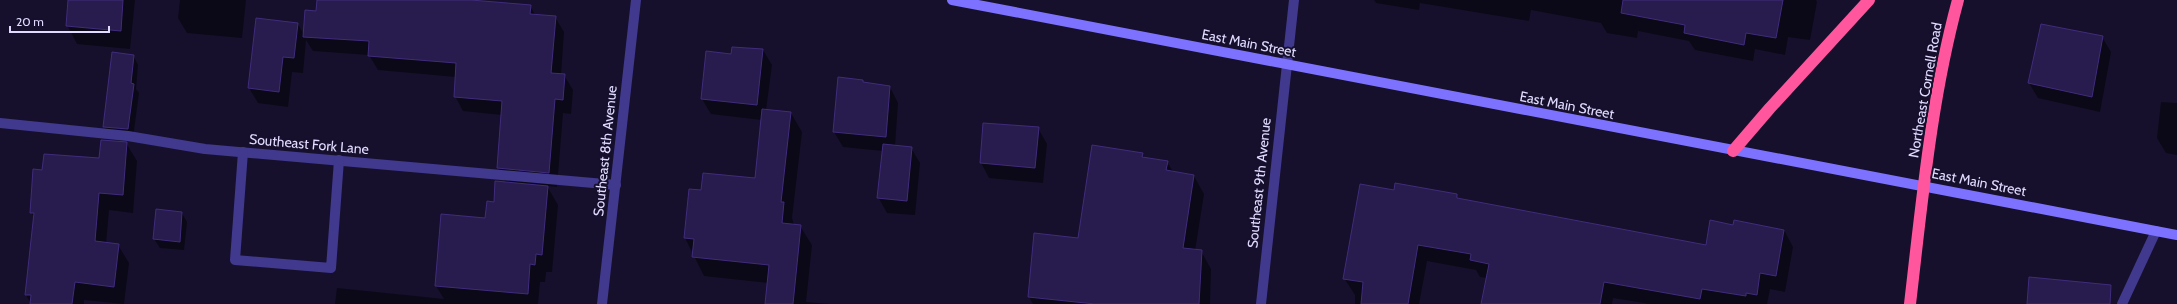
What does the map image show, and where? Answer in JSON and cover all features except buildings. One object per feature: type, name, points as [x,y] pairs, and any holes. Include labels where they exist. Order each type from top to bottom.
[{"type":"highway","points":[[1733,151],[1770,108],[1869,0]]},
{"type":"highway","name":"Northeast Cornell Road","points":[[1910,304],[1924,186],[1942,69],[1958,0]]},
{"type":"street","name":"Southeast 8th Avenue","points":[[602,304],[636,0]]},
{"type":"street","name":"East Main Street","points":[[952,0],[2177,235]]},
{"type":"street","name":"Southeast 9th Avenue","points":[[1260,304],[1281,110],[1288,65],[1294,0]]},
{"type":"street","name":"Southeast Fork Lane","points":[[0,123],[128,136],[205,149],[616,185]]},
{"type":"street","points":[[243,152],[235,260],[331,268],[339,160]]},
{"type":"street","points":[[2122,304],[2156,231]]}]
